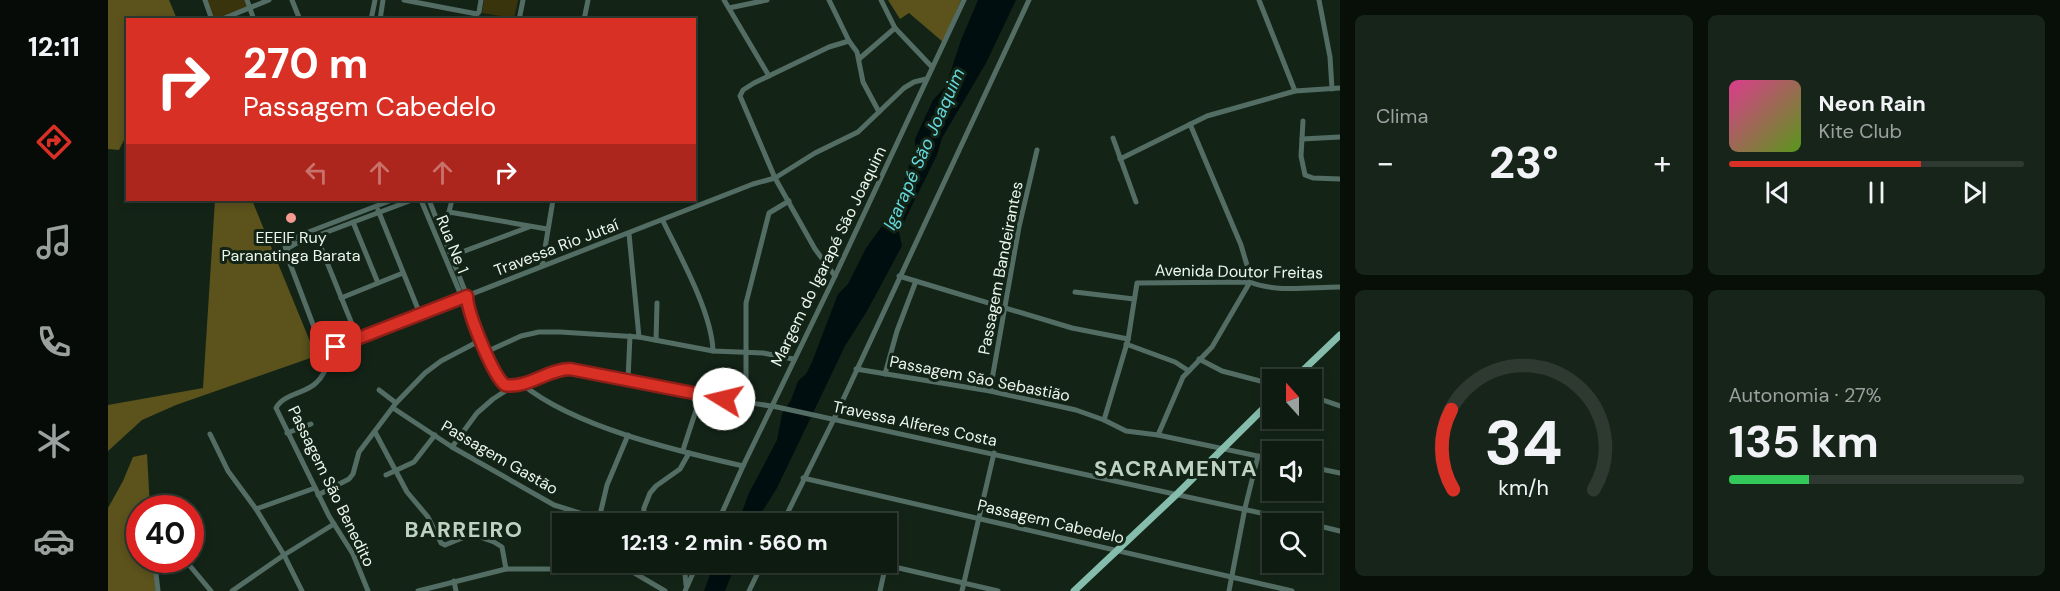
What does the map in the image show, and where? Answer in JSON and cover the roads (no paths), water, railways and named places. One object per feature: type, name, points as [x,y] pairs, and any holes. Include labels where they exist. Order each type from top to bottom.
[{"type":"main road","points":[[1304,369],[1340,335]]},
{"type":"main road","points":[[1074,591],[1262,410]]},
{"type":"street","points":[[205,0],[211,18]]},
{"type":"street","points":[[247,0],[253,18]]},
{"type":"street","points":[[225,18],[269,0]]},
{"type":"street","points":[[292,0],[299,18]]},
{"type":"street","points":[[370,18],[375,0]]},
{"type":"street","points":[[380,18],[383,0]]},
{"type":"street","points":[[404,0],[476,13],[479,12],[481,0]]},
{"type":"street","points":[[519,18],[523,0]]},
{"type":"street","points":[[584,18],[588,0]]},
{"type":"street","points":[[724,0],[769,76]]},
{"type":"street","points":[[729,8],[767,0]]},
{"type":"street","points":[[829,0],[859,59],[863,82],[879,112]]},
{"type":"street","points":[[881,0],[895,28],[932,66]]},
{"type":"street","name":"Margem do Igarapé São Joaquim","points":[[722,513],[742,465],[774,406],[793,359],[835,276],[964,0]]},
{"type":"street","points":[[787,513],[1029,0]]},
{"type":"street","points":[[1259,0],[1295,91]]},
{"type":"street","points":[[1319,0],[1330,57],[1332,88]]},
{"type":"street","points":[[859,59],[895,28]]},
{"type":"street","points":[[835,276],[815,249],[775,178],[740,100],[740,93],[829,47],[849,41]]},
{"type":"street","name":"Travessa Rio Jutaí","points":[[336,347],[753,184],[775,178],[816,153],[858,132],[909,84],[926,79]]},
{"type":"street","points":[[1120,159],[1207,116],[1295,91],[1340,88]]},
{"type":"street","points":[[1303,121],[1302,164],[1304,173],[1307,176],[1340,179]]},
{"type":"street","points":[[1158,435],[1183,377],[1212,347],[1250,282],[1240,245],[1190,124]]},
{"type":"street","points":[[1302,139],[1340,137]]},
{"type":"street","points":[[1113,138],[1136,202]]},
{"type":"street","name":"Passagem Bandeirantes","points":[[990,391],[1019,227],[1037,150]]},
{"type":"street","points":[[378,209],[390,201]]},
{"type":"street","points":[[286,253],[290,246],[350,220],[408,201]]},
{"type":"street","name":"Rua Ne 1","points":[[421,201],[464,297]]},
{"type":"street","name":"Rua Ne 1","points":[[429,201],[452,256],[464,297]]},
{"type":"street","points":[[443,235],[452,201]]},
{"type":"street","points":[[542,266],[553,201]]},
{"type":"street","points":[[746,402],[746,303],[768,216],[772,210],[789,201]]},
{"type":"street","points":[[378,209],[420,314]]},
{"type":"street","points":[[449,212],[547,229]]},
{"type":"street","points":[[336,347],[324,346],[317,336],[285,247],[288,241],[314,230],[350,220]]},
{"type":"street","points":[[350,220],[378,283]]},
{"type":"street","points":[[663,221],[709,322],[713,351]]},
{"type":"street","points":[[452,256],[531,226]]},
{"type":"street","points":[[314,230],[358,339]]},
{"type":"street","points":[[629,234],[639,337]]},
{"type":"street","points":[[341,298],[403,273]]},
{"type":"street","points":[[899,276],[1072,328],[1127,341],[1175,362],[1189,371]]},
{"type":"street","points":[[885,374],[907,302],[916,281]]},
{"type":"street","name":"Avenida Doutor Freitas","points":[[1134,299],[1137,283],[1250,282],[1280,288],[1340,287]]},
{"type":"street","points":[[1075,292],[1134,299],[1127,341],[1104,420]]},
{"type":"street","points":[[464,297],[495,372],[502,384],[513,386]]},
{"type":"street","points":[[656,340],[657,303]]},
{"type":"street","points":[[486,352],[509,340],[538,332],[630,336],[713,351],[747,352],[793,359]]},
{"type":"street","points":[[628,379],[630,336]]},
{"type":"street","points":[[318,495],[349,479],[359,452],[394,405],[433,366],[481,340]]},
{"type":"street","name":"Passagem São Benedito","points":[[336,347],[320,380],[315,385],[286,398],[278,405],[278,413],[318,495],[353,554],[368,591]]},
{"type":"street","points":[[1199,359],[1222,371],[1262,381]]},
{"type":"street","name":"Travessa Alferes Costa","points":[[513,386],[562,369],[585,371],[701,395],[774,406],[1266,513]]},
{"type":"street","name":"Passagem São Sebastião","points":[[856,369],[990,391],[1076,410],[1126,431],[1158,435],[1262,457]]},
{"type":"street","points":[[522,384],[569,412],[628,435],[689,453],[742,465]]},
{"type":"street","points":[[452,447],[477,413],[513,386]]},
{"type":"street","name":"Passagem Gastão","points":[[379,390],[394,405],[452,447],[554,505],[580,513]]},
{"type":"street","points":[[682,450],[701,395]]},
{"type":"street","points":[[1322,400],[1340,406]]},
{"type":"street","points":[[287,433],[311,424]]},
{"type":"street","points":[[375,432],[407,492],[435,528],[441,543],[445,545],[472,534],[494,542],[502,547],[506,568]]},
{"type":"street","points":[[210,434],[225,466],[256,509],[284,555],[302,591]]},
{"type":"street","points":[[387,475],[414,462],[435,435]]},
{"type":"street","points":[[600,513],[609,478],[628,435]]},
{"type":"street","points":[[644,513],[650,493],[663,480],[680,469],[689,453]]},
{"type":"street","points":[[962,591],[994,453]]},
{"type":"street","points":[[1229,591],[1258,456]]},
{"type":"street","points":[[1322,469],[1340,473]]},
{"type":"street","name":"Passagem Cabedelo","points":[[803,478],[1292,591]]},
{"type":"street","points":[[256,509],[315,488]]},
{"type":"street","points":[[232,591],[334,524]]},
{"type":"street","name":"Travessa Alferes Costa","points":[[1322,527],[1340,531]]},
{"type":"street","points":[[418,591],[506,568],[624,569],[632,571],[665,591]]},
{"type":"street","points":[[897,568],[998,591]]},
{"type":"street","points":[[157,573],[158,591]]},
{"type":"street","points":[[196,573],[211,591]]},
{"type":"street","points":[[685,573],[686,589]]},
{"type":"street","points":[[686,589],[694,573]]},
{"type":"street","points":[[749,591],[758,573]]},
{"type":"street","points":[[880,591],[884,573]]},
{"type":"street","points":[[454,581],[456,591]]},
{"type":"water","name":"Igarapé São Joaquim","points":[[978,0],[1016,0],[986,63],[942,138],[937,155],[899,232],[902,246],[845,346],[777,488],[761,513],[742,513],[748,495],[777,440],[782,414],[791,400],[798,381],[806,374],[812,362],[838,294],[848,284],[866,248],[894,210],[915,148],[915,139],[933,100],[946,86],[961,40]]},
{"type":"water","points":[[711,573],[732,573],[725,591],[704,591]]},
{"type":"place","name":"EEEIF Ruy Paranatinga Barata","points":[[291,218]]},
{"type":"district","name":"SACRAMENTA","points":[[1176,468]]},
{"type":"district","name":"BARREIRO","points":[[464,529]]}]
